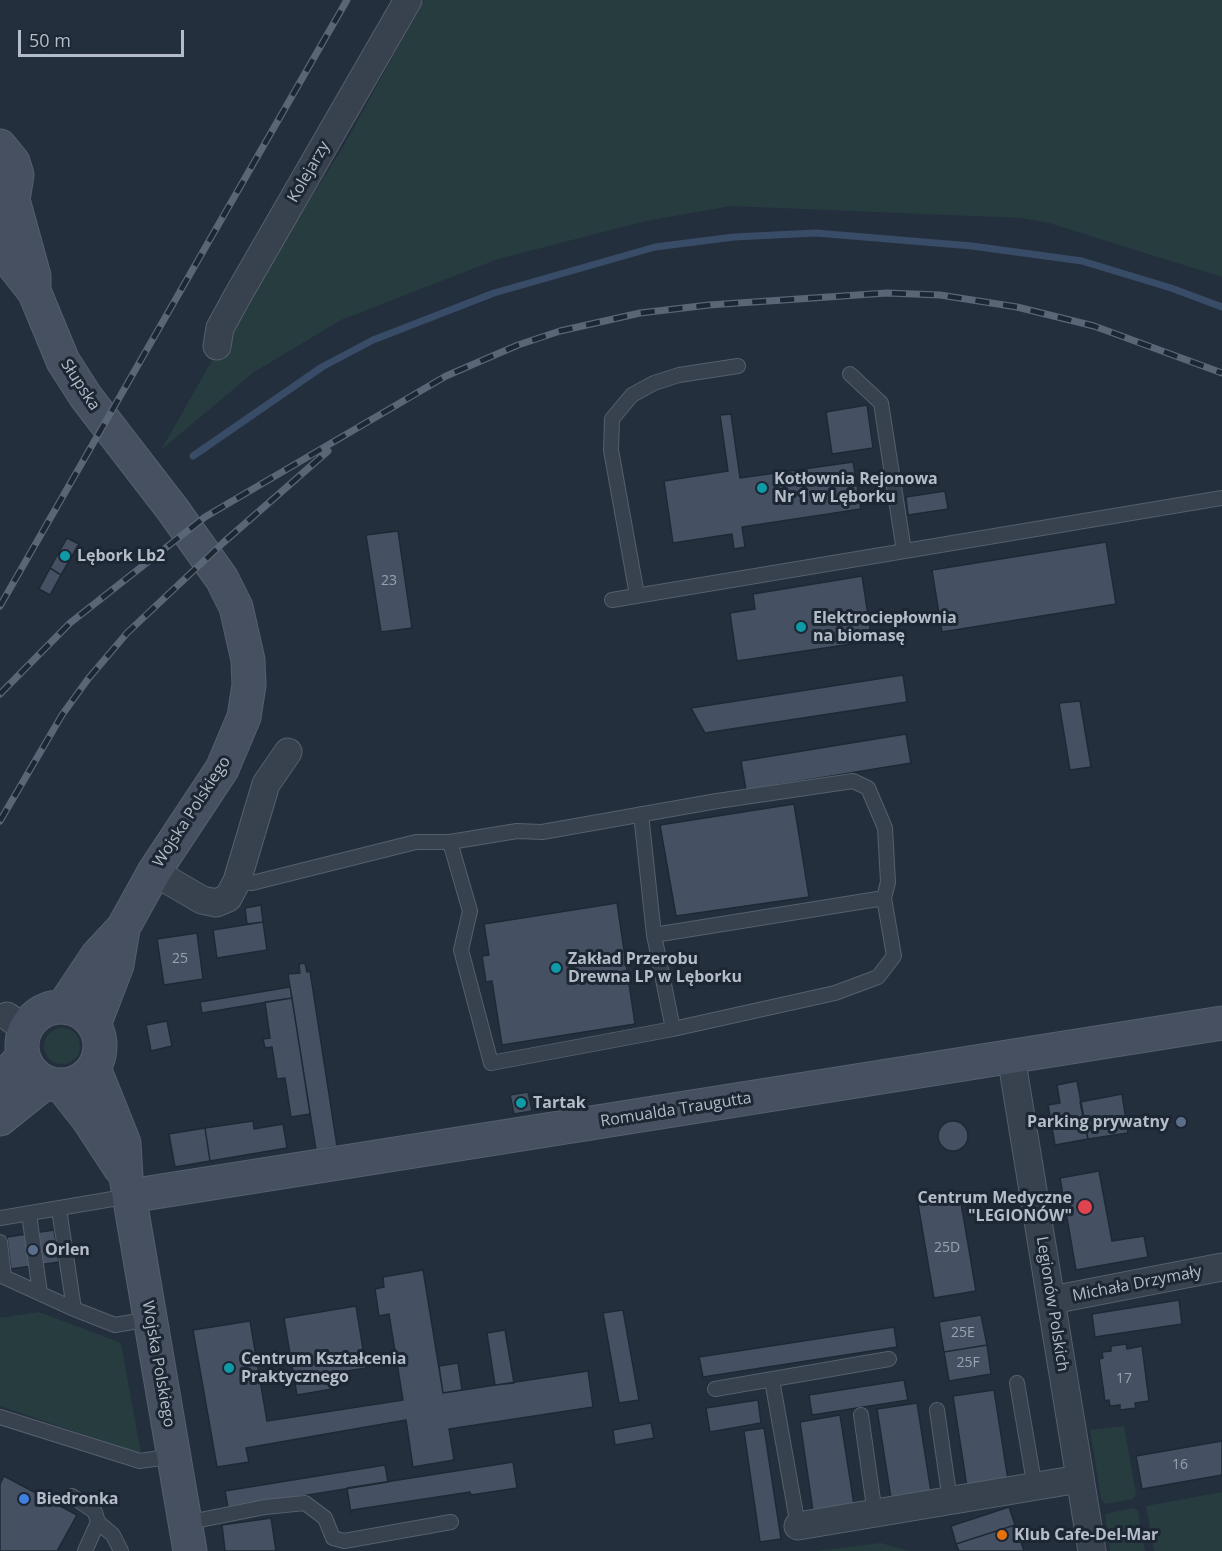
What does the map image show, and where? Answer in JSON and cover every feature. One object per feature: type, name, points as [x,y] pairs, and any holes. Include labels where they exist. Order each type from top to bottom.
[{"type":"street","name":"Kolejarzy","points":[[217,346],[220,328],[238,295],[408,0]]},
{"type":"street","points":[[0,146],[13,162],[17,175],[7,208]]},
{"type":"street","name":"Słupska","points":[[7,208],[34,276],[34,291],[45,323],[73,379],[142,470]]},
{"type":"street","name":"Słupska","points":[[0,248],[34,291]]},
{"type":"street","name":"Wojska Polskiego","points":[[63,1007],[97,956],[123,928],[153,872],[222,769],[244,717],[249,685],[245,637],[230,592],[142,470]]},
{"type":"street","points":[[153,872],[208,902],[216,903],[228,898],[237,880],[266,784],[288,752]]},
{"type":"street","name":"Wojska Polskiego","points":[[94,1025],[117,965],[123,928]]},
{"type":"street","points":[[0,1082],[18,1034],[40,1013],[63,1007],[75,1010],[94,1025],[101,1047],[94,1068],[86,1077],[54,1084],[0,1119]]},
{"type":"street","name":"Romualda Traugutta","points":[[128,1187],[1222,1023]]},
{"type":"street","points":[[18,1034],[32,1072],[54,1084]]},
{"type":"street","name":"Legionów Polskich","points":[[1011,1056],[1092,1551]]},
{"type":"street","name":"Wojska Polskiego","points":[[94,1068],[124,1143],[128,1187],[187,1537]]},
{"type":"street","name":"Wojska Polskiego","points":[[54,1084],[88,1119],[128,1187]]},
{"type":"street","name":"Michała Drzymały","points":[[1052,1300],[1222,1267]]},
{"type":"street","points":[[798,1526],[1079,1479]]},
{"type":"lane","points":[[637,595],[611,450],[612,419],[632,395],[654,383],[679,375],[738,366]]},
{"type":"lane","points":[[850,374],[881,403],[904,551]]},
{"type":"lane","points":[[612,600],[1222,498]]},
{"type":"lane","points":[[237,880],[252,883],[416,842],[450,842],[517,831],[542,832],[854,781],[868,788],[885,828],[888,882],[884,898],[894,956],[878,977],[835,993],[673,1029],[491,1063],[461,950],[470,911],[450,842]]},
{"type":"lane","points":[[641,814],[654,935],[673,1029]]},
{"type":"lane","points":[[654,935],[884,898]]},
{"type":"lane","points":[[0,1218],[59,1209],[128,1187]]},
{"type":"lane","points":[[59,1209],[74,1309]]},
{"type":"lane","points":[[29,1214],[39,1293]]},
{"type":"lane","points":[[0,1242],[4,1276],[74,1309],[115,1325],[151,1319]]},
{"type":"lane","points":[[715,1389],[889,1359]]},
{"type":"lane","points":[[772,1380],[798,1526]]},
{"type":"lane","points":[[1017,1383],[1035,1488]]},
{"type":"lane","points":[[938,1410],[950,1501]]},
{"type":"lane","points":[[861,1415],[875,1514]]},
{"type":"lane","points":[[0,1417],[140,1461],[174,1456]]},
{"type":"lane","points":[[72,1496],[95,1512],[99,1522],[113,1535],[121,1551]]},
{"type":"lane","points":[[187,1537],[265,1507],[305,1503],[325,1518],[333,1538],[344,1541],[451,1522]]},
{"type":"lane","points":[[85,1551],[99,1522]]},
{"type":"green space","points":[[424,0],[1222,0],[1222,277],[1049,223],[1022,218],[731,206],[646,221],[498,259],[341,320],[254,372],[161,450],[254,287],[342,149]]},
{"type":"green space","points":[[62,1028],[75,1033],[80,1046],[75,1059],[62,1064],[49,1059],[44,1046],[49,1033]]},
{"type":"green space","points":[[39,1312],[121,1343],[141,1454],[0,1406],[0,1318]]},
{"type":"green space","points":[[1124,1426],[1136,1494],[1133,1499],[1105,1504],[1101,1499],[1090,1430]]},
{"type":"green space","points":[[1222,1492],[1222,1551],[1154,1551],[1146,1506]]},
{"type":"green space","points":[[1132,1508],[1138,1511],[1145,1551],[1110,1551],[1105,1514]]},
{"type":"green space","points":[[881,1543],[909,1551],[815,1551]]},
{"type":"building","points":[[867,405],[873,448],[832,454],[826,412]]},
{"type":"building","name":"Kotłownia Rejonowa Nr 1 w Lęborku","points":[[731,414],[740,478],[853,462],[861,509],[742,527],[745,547],[734,549],[732,534],[673,543],[664,481],[728,471],[720,415]]},
{"type":"building","points":[[945,491],[948,509],[908,515],[906,497]]},
{"type":"building","points":[[398,531],[412,628],[381,632],[366,535]]},
{"type":"building","name":"Lębork Lb2","points":[[67,538],[79,544],[61,575],[50,568]]},
{"type":"building","points":[[1106,542],[1116,604],[942,632],[932,570]]},
{"type":"building","points":[[50,568],[61,575],[50,595],[39,589]]},
{"type":"building","name":"Elektrociepłownia na biomasę","points":[[862,576],[872,641],[737,661],[730,613],[755,609],[753,594]]},
{"type":"building","points":[[903,675],[907,702],[705,733],[691,708]]},
{"type":"building","points":[[1080,701],[1091,767],[1070,770],[1059,703]]},
{"type":"building","points":[[906,734],[911,763],[746,790],[741,761]]},
{"type":"building","points":[[794,804],[809,897],[676,916],[660,825]]},
{"type":"building","name":"Zakład Przerobu Drewna LP w Lęborku","points":[[617,903],[635,1024],[502,1045],[492,981],[486,982],[482,956],[489,955],[484,924]]},
{"type":"building","points":[[261,905],[263,922],[247,924],[245,908]]},
{"type":"building","points":[[263,922],[267,950],[217,958],[213,930]]},
{"type":"building","points":[[197,933],[203,979],[164,985],[157,939]]},
{"type":"building","points":[[305,963],[307,972],[310,971],[337,1146],[316,1150],[288,974],[300,973],[299,964]]},
{"type":"building","points":[[290,987],[292,998],[202,1013],[200,1002]]},
{"type":"building","points":[[292,998],[310,1114],[291,1117],[285,1078],[277,1079],[272,1047],[265,1048],[263,1039],[270,1038],[265,1002]]},
{"type":"building","points":[[167,1021],[172,1046],[151,1051],[146,1025]]},
{"type":"building","points":[[1077,1081],[1088,1139],[1055,1145],[1048,1105],[1060,1103],[1057,1085]]},
{"type":"building","name":"Tartak","points":[[528,1092],[532,1111],[514,1114],[510,1095]]},
{"type":"building","points":[[1122,1094],[1128,1133],[1088,1139],[1080,1102]]},
{"type":"building","points":[[253,1121],[254,1129],[283,1124],[287,1148],[210,1161],[205,1128]]},
{"type":"building","points":[[953,1121],[959,1122],[967,1130],[967,1142],[959,1150],[953,1151],[947,1150],[939,1142],[938,1136],[939,1130],[947,1122]]},
{"type":"building","points":[[205,1128],[210,1161],[175,1167],[169,1134]]},
{"type":"building","name":"Centrum Medyczne \"LEGIONÓW\"","points":[[1099,1171],[1112,1241],[1144,1236],[1148,1257],[1076,1270],[1060,1178]]},
{"type":"building","points":[[960,1197],[976,1291],[934,1298],[918,1204]]},
{"type":"building","name":"Orlen","points":[[54,1230],[59,1262],[11,1269],[7,1237]]},
{"type":"building","name":"Centrum Kształcenia Praktycznego","points":[[423,1270],[443,1393],[588,1371],[593,1407],[449,1429],[454,1460],[413,1467],[406,1420],[246,1448],[249,1462],[217,1467],[193,1330],[250,1321],[267,1421],[403,1400],[389,1314],[379,1316],[375,1289],[384,1287],[383,1277]]},
{"type":"building","points":[[1179,1300],[1182,1324],[1095,1337],[1092,1314]]},
{"type":"building","points":[[356,1306],[366,1368],[335,1373],[338,1388],[297,1395],[284,1318]]},
{"type":"building","points":[[623,1310],[639,1400],[619,1403],[603,1313]]},
{"type":"building","points":[[981,1315],[987,1345],[944,1352],[939,1322]]},
{"type":"building","points":[[894,1327],[897,1347],[703,1377],[699,1357]]},
{"type":"building","points":[[505,1330],[514,1383],[495,1385],[487,1333]]},
{"type":"building","points":[[1126,1344],[1127,1349],[1142,1346],[1149,1401],[1135,1403],[1136,1408],[1120,1410],[1120,1405],[1110,1406],[1109,1400],[1105,1401],[1099,1359],[1103,1358],[1102,1352],[1111,1351],[1111,1346]]},
{"type":"building","points":[[987,1345],[991,1374],[949,1381],[944,1352]]},
{"type":"building","points":[[458,1363],[462,1390],[443,1393],[439,1366]]},
{"type":"building","points":[[904,1380],[908,1400],[812,1415],[809,1395]]},
{"type":"building","points":[[994,1390],[1008,1480],[967,1487],[953,1396]]},
{"type":"building","points":[[758,1400],[761,1423],[710,1432],[706,1408]]},
{"type":"building","points":[[917,1403],[931,1492],[891,1498],[877,1409]]},
{"type":"building","points":[[840,1415],[854,1505],[813,1511],[800,1422]]},
{"type":"building","points":[[651,1423],[654,1438],[615,1445],[613,1430]]},
{"type":"building","points":[[764,1428],[781,1539],[760,1542],[744,1431]]},
{"type":"building","points":[[1222,1441],[1222,1475],[1142,1489],[1136,1456]]},
{"type":"building","points":[[513,1462],[517,1488],[471,1495],[470,1492],[352,1510],[351,1513],[347,1488]]},
{"type":"building","points":[[385,1465],[388,1482],[228,1508],[225,1491]]},
{"type":"building","name":"Biedronka","points":[[4,1476],[77,1515],[57,1551],[0,1551],[0,1484]]},
{"type":"building","points":[[1009,1507],[1015,1525],[956,1544],[951,1526]]},
{"type":"building","points":[[271,1518],[276,1551],[225,1551],[222,1525]]},
{"type":"building","name":"Klub Cafe-Del-Mar","points":[[1015,1525],[1024,1551],[959,1551],[956,1544]]},
{"type":"waterway","points":[[193,456],[322,367],[373,340],[494,293],[655,247],[734,237],[816,233],[972,246],[1082,261],[1171,288],[1222,307]]},
{"type":"railway","points":[[0,606],[347,0]]},
{"type":"railway","points":[[0,694],[70,623],[205,517],[446,376],[518,345],[560,331],[640,313],[709,305],[887,293],[940,295],[1017,307],[1094,326],[1222,373]]},
{"type":"railway","points":[[0,821],[62,715],[88,679],[127,633],[224,542],[328,451]]},
{"type":"place","name":"Kotłownia Rejonowa Nr 1 w Lęborku","points":[[762,488]]},
{"type":"place","name":"Lębork Lb2","points":[[65,556]]},
{"type":"place","name":"Elektrociepłownia na biomasę","points":[[801,627]]},
{"type":"place","name":"Zakład Przerobu Drewna LP w Lęborku","points":[[556,968]]},
{"type":"place","name":"Tartak","points":[[521,1103]]},
{"type":"place","name":"Parking prywatny","points":[[1181,1122]]},
{"type":"place","name":"Centrum Medyczne \"LEGIONÓW\"","points":[[1085,1207]]},
{"type":"place","name":"Orlen","points":[[33,1250]]},
{"type":"place","name":"Centrum Kształcenia Praktycznego","points":[[229,1368]]},
{"type":"place","name":"Biedronka","points":[[24,1499]]},
{"type":"place","name":"Klub Cafe-Del-Mar","points":[[1002,1535]]}]
